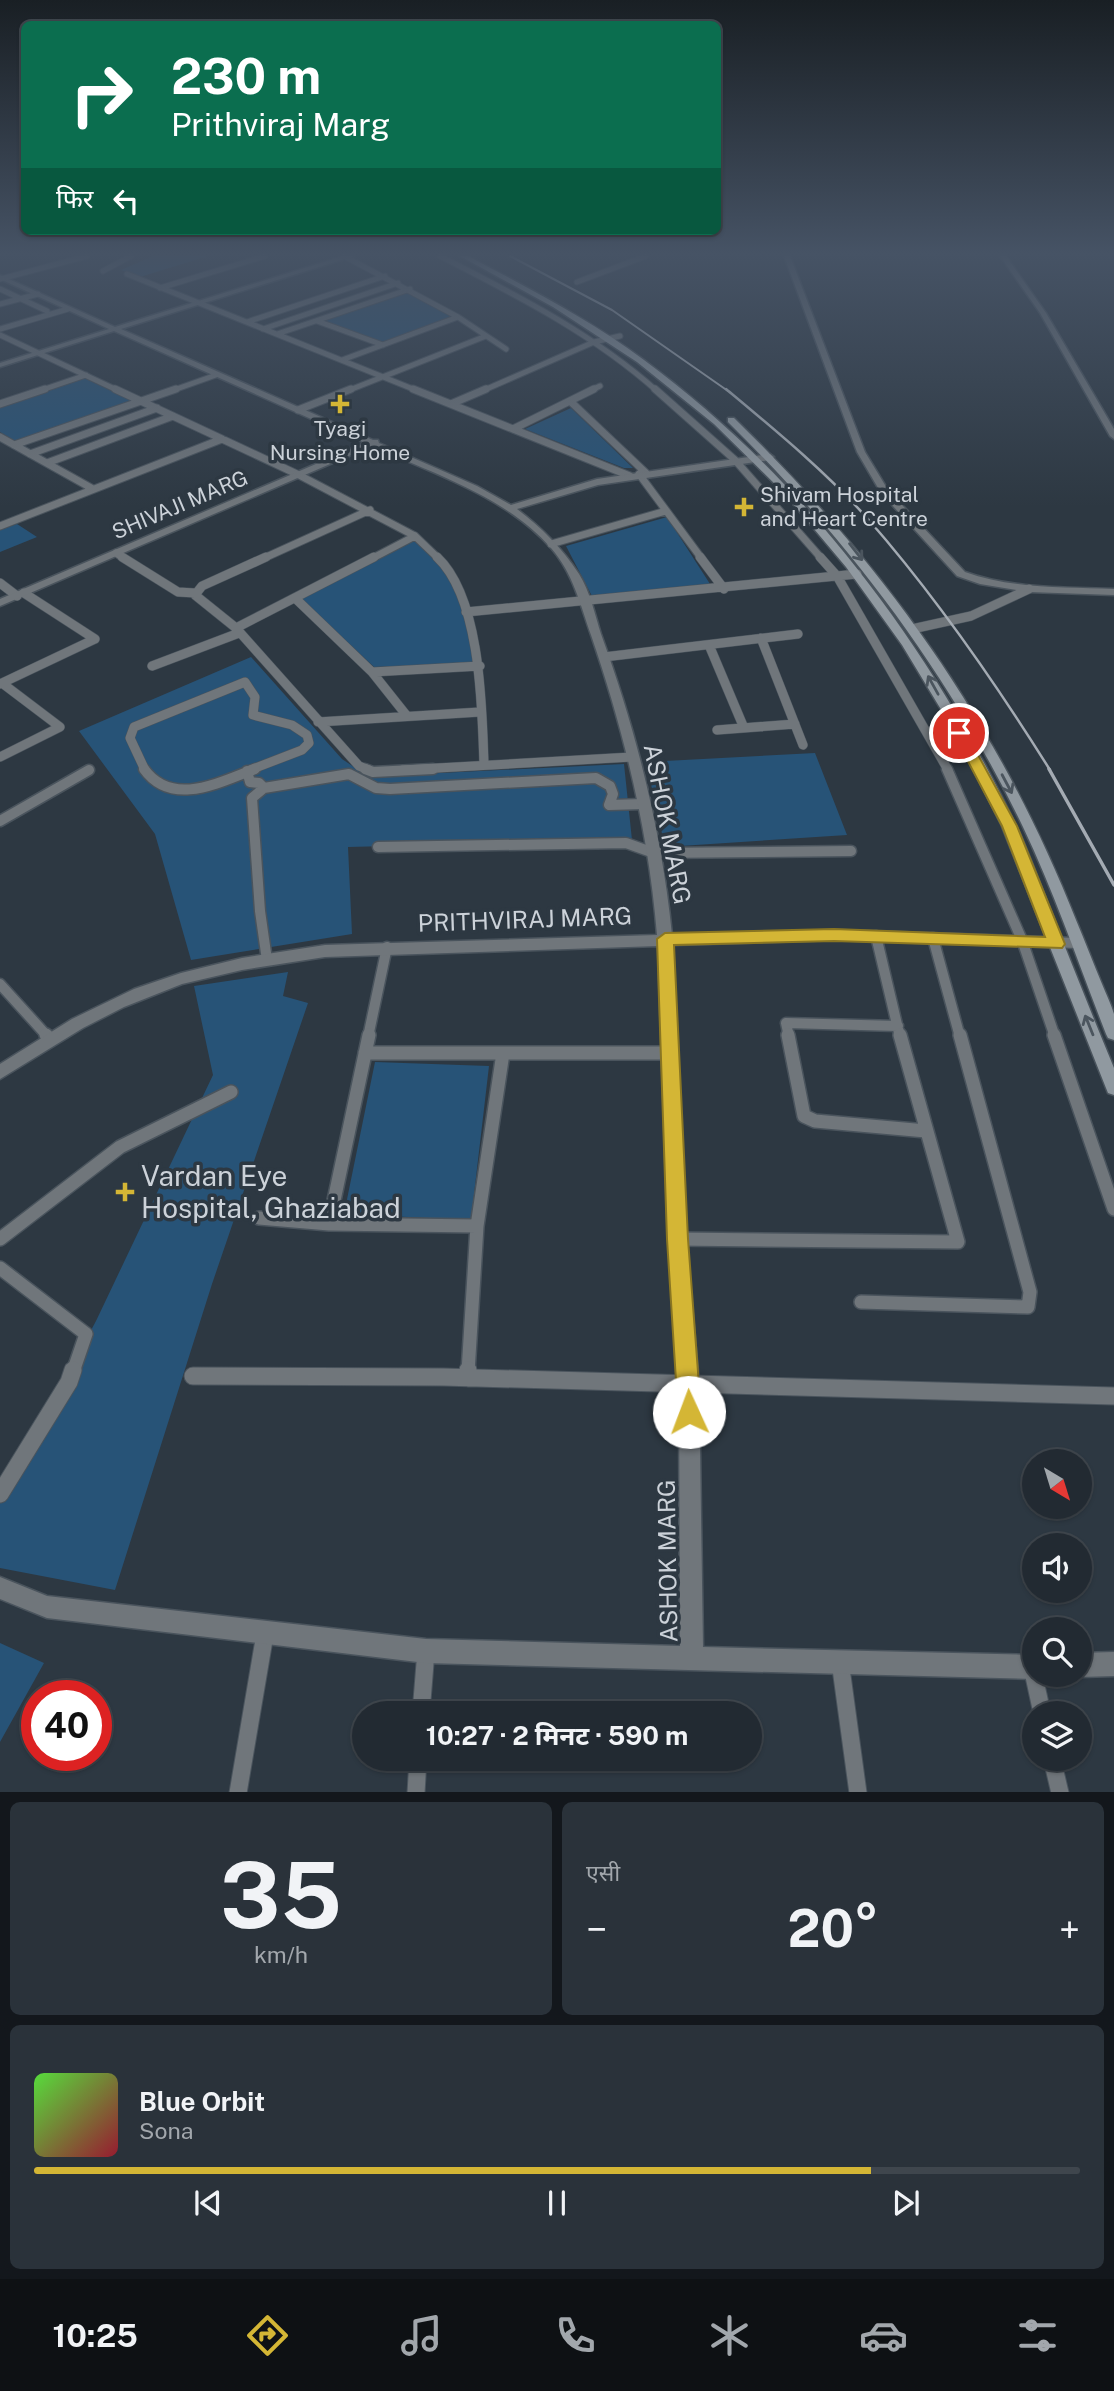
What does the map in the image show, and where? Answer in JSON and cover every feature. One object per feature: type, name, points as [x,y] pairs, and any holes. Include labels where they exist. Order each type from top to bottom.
[{"type":"main road","points":[[618,340],[757,458],[797,499],[857,574],[926,672],[1009,826],[1114,1088]]},
{"type":"main road","points":[[619,340],[689,385],[770,457],[844,536],[912,629],[969,715],[1031,828],[1114,1034]]},
{"type":"street","points":[[10,340],[299,475],[415,536],[447,566],[466,612],[480,666],[484,765]]},
{"type":"street","points":[[0,365],[81,340]]},
{"type":"street","name":"ASHOK MARG","points":[[138,340],[375,442],[510,508],[551,544],[576,577],[604,657],[632,757],[654,853],[665,939],[677,1239],[689,1384],[692,1657]]},
{"type":"street","points":[[291,340],[620,472],[639,472]]},
{"type":"street","points":[[368,340],[383,345]]},
{"type":"street","points":[[342,360],[397,340]]},
{"type":"street","points":[[298,410],[475,340]]},
{"type":"street","points":[[493,340],[506,349]]},
{"type":"street","points":[[590,340],[655,386],[736,460],[837,576],[957,788],[1022,940],[1114,1209]]},
{"type":"street","points":[[451,404],[604,340]]},
{"type":"street","points":[[819,340],[861,452],[884,491],[961,574],[980,581],[1029,589],[1114,592]]},
{"type":"street","points":[[1058,340],[1114,436]]},
{"type":"street","points":[[0,404],[86,375]]},
{"type":"street","points":[[14,446],[216,375]]},
{"type":"street","points":[[513,429],[600,386]]},
{"type":"street","points":[[570,401],[639,472],[723,589]]},
{"type":"street","points":[[30,454],[157,408]]},
{"type":"street","points":[[47,463],[173,416]]},
{"type":"street","points":[[0,437],[93,489]]},
{"type":"street","points":[[0,526],[222,439]]},
{"type":"street","name":"SHIVAJI MARG","points":[[0,603],[375,442]]},
{"type":"street","points":[[510,508],[639,472],[770,457]]},
{"type":"street","points":[[620,472],[639,472]]},
{"type":"street","points":[[195,593],[202,586],[370,510]]},
{"type":"street","points":[[551,544],[666,511]]},
{"type":"street","points":[[152,666],[237,631],[415,536]]},
{"type":"street","points":[[116,553],[178,592],[195,593],[237,631],[359,766],[373,772],[632,757]]},
{"type":"street","points":[[466,612],[585,603],[857,574]]},
{"type":"street","points":[[0,583],[95,639],[1,684],[60,727],[0,757]]},
{"type":"street","points":[[912,629],[971,616],[1029,589]]},
{"type":"street","points":[[296,599],[372,672],[407,716]]},
{"type":"street","points":[[604,657],[798,634]]},
{"type":"street","points":[[761,638],[803,745]]},
{"type":"street","points":[[709,645],[744,728]]},
{"type":"street","points":[[372,672],[480,666]]},
{"type":"street","points":[[244,682],[255,697],[253,715],[292,725],[307,735],[309,743],[302,750],[247,771],[200,790],[162,786],[141,769],[130,738],[134,727],[244,682]]},
{"type":"street","points":[[318,722],[480,712]]},
{"type":"street","points":[[717,730],[795,724]]},
{"type":"street","points":[[0,821],[89,770]]},
{"type":"street","points":[[247,771],[250,782],[258,783],[264,788]]},
{"type":"street","points":[[267,960],[260,911],[252,799],[264,788],[349,774],[376,788],[390,789],[596,778],[610,786],[613,794],[609,805],[643,804]]},
{"type":"street","points":[[378,847],[626,844],[654,853],[851,852]]},
{"type":"street","points":[[677,1239],[958,1242],[926,1132],[876,936]]},
{"type":"street","name":"PRITHVIRAJ MARG","points":[[0,1072],[51,1039],[161,985],[267,960],[325,951],[665,939],[876,936],[1077,943]]},
{"type":"street","points":[[861,1302],[1028,1307],[1030,1292],[933,938]]},
{"type":"street","points":[[329,1224],[387,947]]},
{"type":"street","points":[[0,984],[51,1039]]},
{"type":"street","points":[[898,1027],[786,1023],[804,1116],[815,1121],[926,1132]]},
{"type":"street","points":[[365,1053],[671,1052]]},
{"type":"street","points":[[468,1378],[477,1226],[503,1053]]},
{"type":"street","points":[[0,1239],[120,1147],[231,1092]]},
{"type":"street","points":[[260,1218],[329,1224],[477,1226]]},
{"type":"street","points":[[0,1268],[86,1334],[69,1382],[0,1494]]},
{"type":"street","points":[[193,1376],[468,1378],[1114,1396]]},
{"type":"street","points":[[0,1588],[47,1607],[426,1651],[1022,1667]]},
{"type":"street","points":[[238,1792],[265,1634]]},
{"type":"street","points":[[422,1701],[426,1651]]},
{"type":"street","points":[[840,1661],[858,1792]]},
{"type":"street","points":[[1092,1665],[1114,1664]]},
{"type":"street","points":[[416,1792],[417,1771]]},
{"type":"street","points":[[1055,1771],[1060,1792]]},
{"type":"shaded area","points":[[375,340],[393,340],[384,343]]},
{"type":"shaded area","points":[[84,378],[133,401],[17,442],[0,432],[0,406]]},
{"type":"shaded area","points":[[571,408],[633,468],[624,468],[525,429]]},
{"type":"shaded area","points":[[667,517],[710,584],[594,600],[566,546]]},
{"type":"shaded area","points":[[17,524],[37,537],[0,552],[0,530]]},
{"type":"shaded area","points":[[414,539],[445,567],[468,615],[475,664],[374,667],[301,599]]},
{"type":"shaded area","points":[[251,657],[342,759],[360,771],[380,776],[624,764],[632,840],[348,847],[352,934],[191,960],[155,834],[79,731]]},
{"type":"shaded area","points":[[815,753],[847,835],[665,847],[646,762]]},
{"type":"shaded area","points":[[288,972],[283,996],[308,1003],[212,1284],[115,1590],[0,1568],[0,1500],[96,1321],[213,1075],[194,986]]},
{"type":"shaded area","points":[[375,1062],[489,1066],[471,1220],[344,1214]]},
{"type":"shaded area","points":[[0,1643],[44,1663],[35,1680],[21,1680],[21,1704],[0,1742]]},
{"type":"railway","points":[[654,340],[728,391]]},
{"type":"railway","points":[[726,389],[781,435],[868,519],[918,579],[964,641],[1050,770]]},
{"type":"railway","points":[[1049,769],[1114,885]]},
{"type":"place","name":"Tyagi Nursing Home","points":[[340,404]]},
{"type":"place","name":"Shivam Hospital and Heart Centre","points":[[744,507]]},
{"type":"place","name":"Vardan Eye Hospital, Ghaziabad","points":[[125,1192]]},
{"type":"route","points":[[689,1412],[677,1239],[665,939],[834,935],[1022,940],[1056,944],[1009,826],[959,733]]}]
